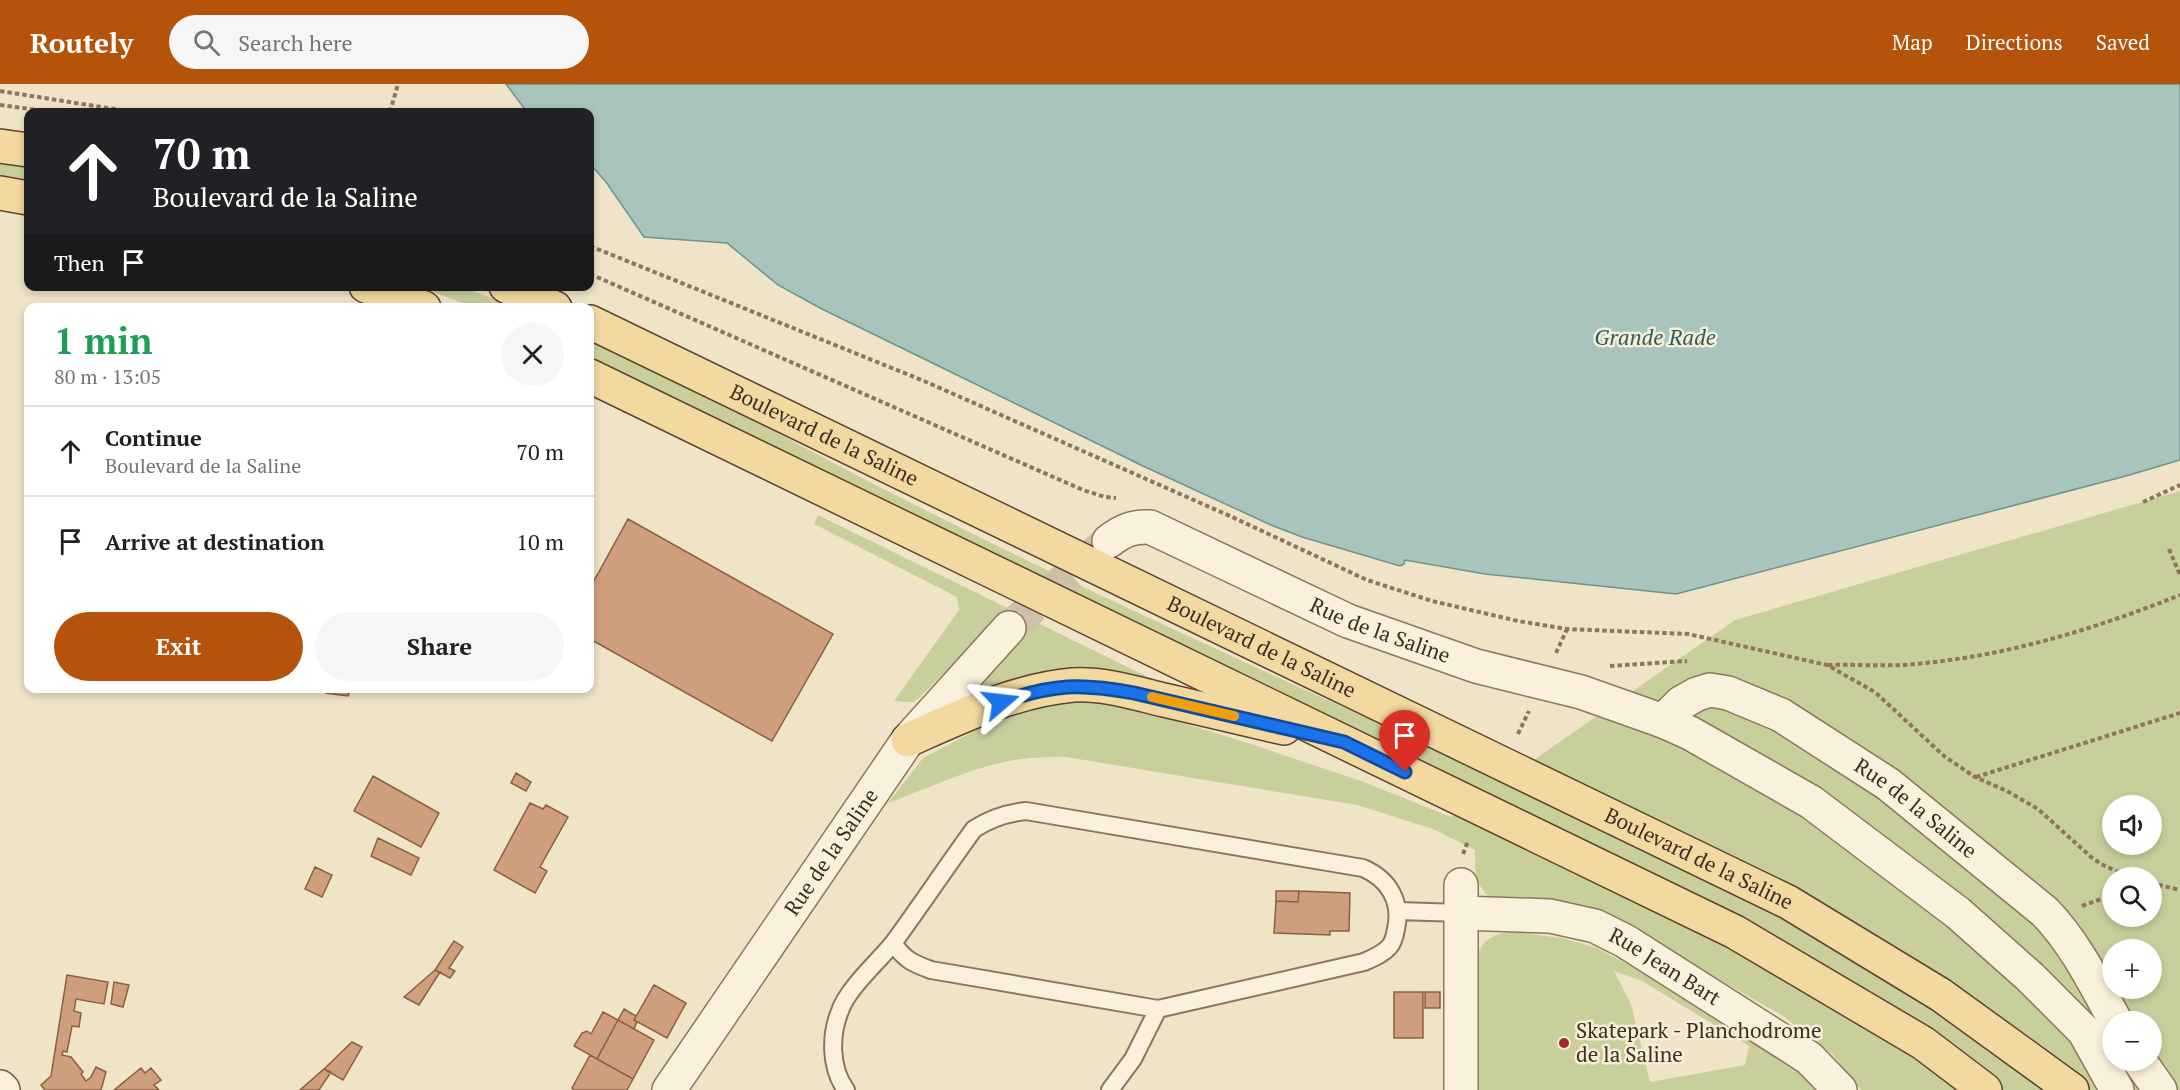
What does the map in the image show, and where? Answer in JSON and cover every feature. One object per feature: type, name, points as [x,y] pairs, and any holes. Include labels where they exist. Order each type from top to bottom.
[{"type":"main road","points":[[0,146],[24,149]]},
{"type":"main road","points":[[0,193],[24,197]]},
{"type":"main road","points":[[379,291],[411,303]]},
{"type":"main road","points":[[517,291],[544,303]]},
{"type":"main road","name":"Boulevard de la Saline","points":[[594,324],[1788,902],[1941,995],[2072,1090]]},
{"type":"main road","points":[[594,378],[1735,932],[1923,1043],[1985,1090]]},
{"type":"main road","points":[[908,740],[969,713],[1018,696],[1076,685],[1134,693],[1344,742]]},
{"type":"street","name":"Rue de la Saline","points":[[1109,541],[1122,531],[1137,526],[1150,526],[1348,621],[1476,666],[1581,692],[1663,721],[1689,734],[1811,802],[1958,913],[2030,977],[2084,1031],[2117,1090]]},
{"type":"street","name":"Rue de la Saline","points":[[669,1090],[908,740],[1009,628]]},
{"type":"street","name":"Rue de la Saline","points":[[1663,721],[1681,703],[1697,694],[1710,690],[1728,693],[1781,715],[1888,784],[2057,924],[2074,948],[2110,1011]]},
{"type":"street","points":[[1461,899],[1461,1090]]},
{"type":"street","name":"Rue Jean Bart","points":[[1461,899],[1595,926],[1625,941],[1809,1058],[1840,1090]]},
{"type":"street","points":[[2147,1071],[2160,1090]]},
{"type":"lane","points":[[846,1090],[836,1072],[834,1062],[834,1035],[840,1008],[893,943],[974,829],[989,819],[1006,813],[1026,811],[1363,868],[1383,880],[1395,899],[1398,911],[1395,936],[1390,947],[1364,962],[1158,1009],[931,970],[903,957],[893,943]]},
{"type":"lane","points":[[1398,911],[1461,899]]},
{"type":"lane","points":[[1110,1090],[1133,1059],[1158,1009]]},
{"type":"path","points":[[391,108],[398,84]]},
{"type":"path","points":[[0,91],[108,108]]},
{"type":"path","points":[[0,105],[24,108]]},
{"type":"path","points":[[594,248],[924,381],[1230,516],[1366,580],[1432,601],[1518,621],[1567,629],[1688,634],[1827,665],[1913,664],[1969,658],[2067,636],[2121,619],[2180,595]]},
{"type":"path","points":[[594,276],[1074,486],[1105,497],[1124,498]]},
{"type":"path","points":[[2143,502],[2180,485]]},
{"type":"path","points":[[2169,549],[2180,575]]},
{"type":"path","points":[[1553,660],[1567,629]]},
{"type":"path","points":[[1605,665],[1695,662]]},
{"type":"path","points":[[1827,665],[1875,692],[1933,748],[1975,777],[2007,790],[2038,808],[2091,857],[2107,867]]},
{"type":"path","points":[[1975,777],[2180,713]]},
{"type":"path","points":[[2162,886],[2180,890]]},
{"type":"green space","points":[[0,160],[24,163],[24,179],[0,176]]},
{"type":"green space","points":[[431,291],[472,291],[506,303],[462,303]]},
{"type":"green space","points":[[594,341],[674,379],[993,544],[1502,782],[1735,620],[2180,491],[2180,1090],[1861,1090],[1832,1054],[1783,1016],[1602,913],[1488,896],[1478,880],[1475,869],[1475,850],[1433,829],[1357,805],[1066,757],[1028,758],[999,763],[888,803],[923,758],[1011,712],[1057,699],[1120,704],[1245,742],[1364,782],[1451,817],[1485,793],[778,452],[594,359]]},
{"type":"green space","points":[[818,515],[1158,682],[966,704],[1025,632],[997,619],[919,698],[913,702],[894,701],[959,610],[957,597],[814,524]]},
{"type":"green space","name":"Skatepark - Planchodrome de la Saline","points":[[1507,933],[1562,938],[1597,948],[1659,981],[1802,1073],[1816,1090],[1478,1090],[1478,954],[1487,940]],"holes":[[[1614,971],[1642,981],[1749,1046],[1745,1065],[1650,1082],[1631,1004]]]},
{"type":"water","name":"Grande Rade","points":[[506,84],[2180,84],[2180,460],[1676,594],[1485,574],[1405,560],[1400,566],[1302,537],[1271,525],[1143,466],[820,308],[778,285],[727,243],[644,237],[594,168],[594,108],[524,108]]},
{"type":"building","points":[[628,519],[833,634],[772,741],[594,641],[594,581]]},
{"type":"building","points":[[326,693],[349,693],[348,696]]},
{"type":"building","points":[[516,773],[531,782],[526,791],[511,783]]},
{"type":"building","points":[[373,776],[439,813],[421,847],[354,811]]},
{"type":"building","points":[[530,803],[543,809],[546,805],[568,817],[540,867],[547,871],[535,893],[494,870]]},
{"type":"building","points":[[378,838],[419,858],[411,875],[371,856]]},
{"type":"building","points":[[315,867],[332,875],[322,897],[305,889]]},
{"type":"building","points":[[1276,891],[1299,891],[1298,902],[1276,901]]},
{"type":"building","points":[[1299,891],[1350,893],[1349,931],[1330,931],[1330,935],[1274,933],[1276,901],[1298,902]]},
{"type":"building","points":[[454,941],[463,947],[449,968],[455,971],[450,978],[435,970]]},
{"type":"building","points":[[435,970],[440,972],[419,1005],[404,997]]},
{"type":"building","points":[[67,975],[108,982],[104,1004],[76,999],[74,1011],[81,1013],[79,1027],[72,1026],[67,1052],[63,1051],[62,1055],[71,1057],[83,1072],[81,1074],[86,1081],[96,1067],[106,1072],[101,1090],[45,1090],[41,1085],[51,1076]]},
{"type":"building","points":[[114,982],[129,985],[123,1007],[111,1004]]},
{"type":"building","points":[[654,985],[686,1003],[667,1038],[634,1020]]},
{"type":"building","points":[[1394,992],[1423,992],[1423,1038],[1394,1038]]},
{"type":"building","points":[[1425,992],[1440,992],[1440,1008],[1425,1008]]},
{"type":"building","points":[[624,1009],[636,1016],[634,1020],[637,1022],[634,1029],[618,1020]]},
{"type":"building","points":[[603,1012],[618,1020],[597,1059],[574,1046],[582,1033],[587,1031],[591,1034]]},
{"type":"building","points":[[618,1020],[654,1040],[633,1079],[597,1059]]},
{"type":"building","points":[[352,1042],[362,1047],[343,1080],[324,1069]]},
{"type":"building","points":[[590,1055],[633,1079],[627,1090],[574,1090],[572,1088]]},
{"type":"building","points":[[141,1068],[145,1073],[151,1068],[161,1080],[154,1085],[159,1090],[114,1090]]},
{"type":"building","points":[[324,1069],[331,1072],[319,1090],[300,1090]]},
{"type":"tunnel","points":[[1009,628],[1105,544]]},
{"type":"slow traffic","points":[[1152,697],[1234,716]]},
{"type":"place","name":"Skatepark - Planchodrome de la Saline","points":[[1564,1043]]},
{"type":"route","points":[[1001,702],[1046,689],[1076,685],[1103,687],[1344,742],[1405,772]]}]
